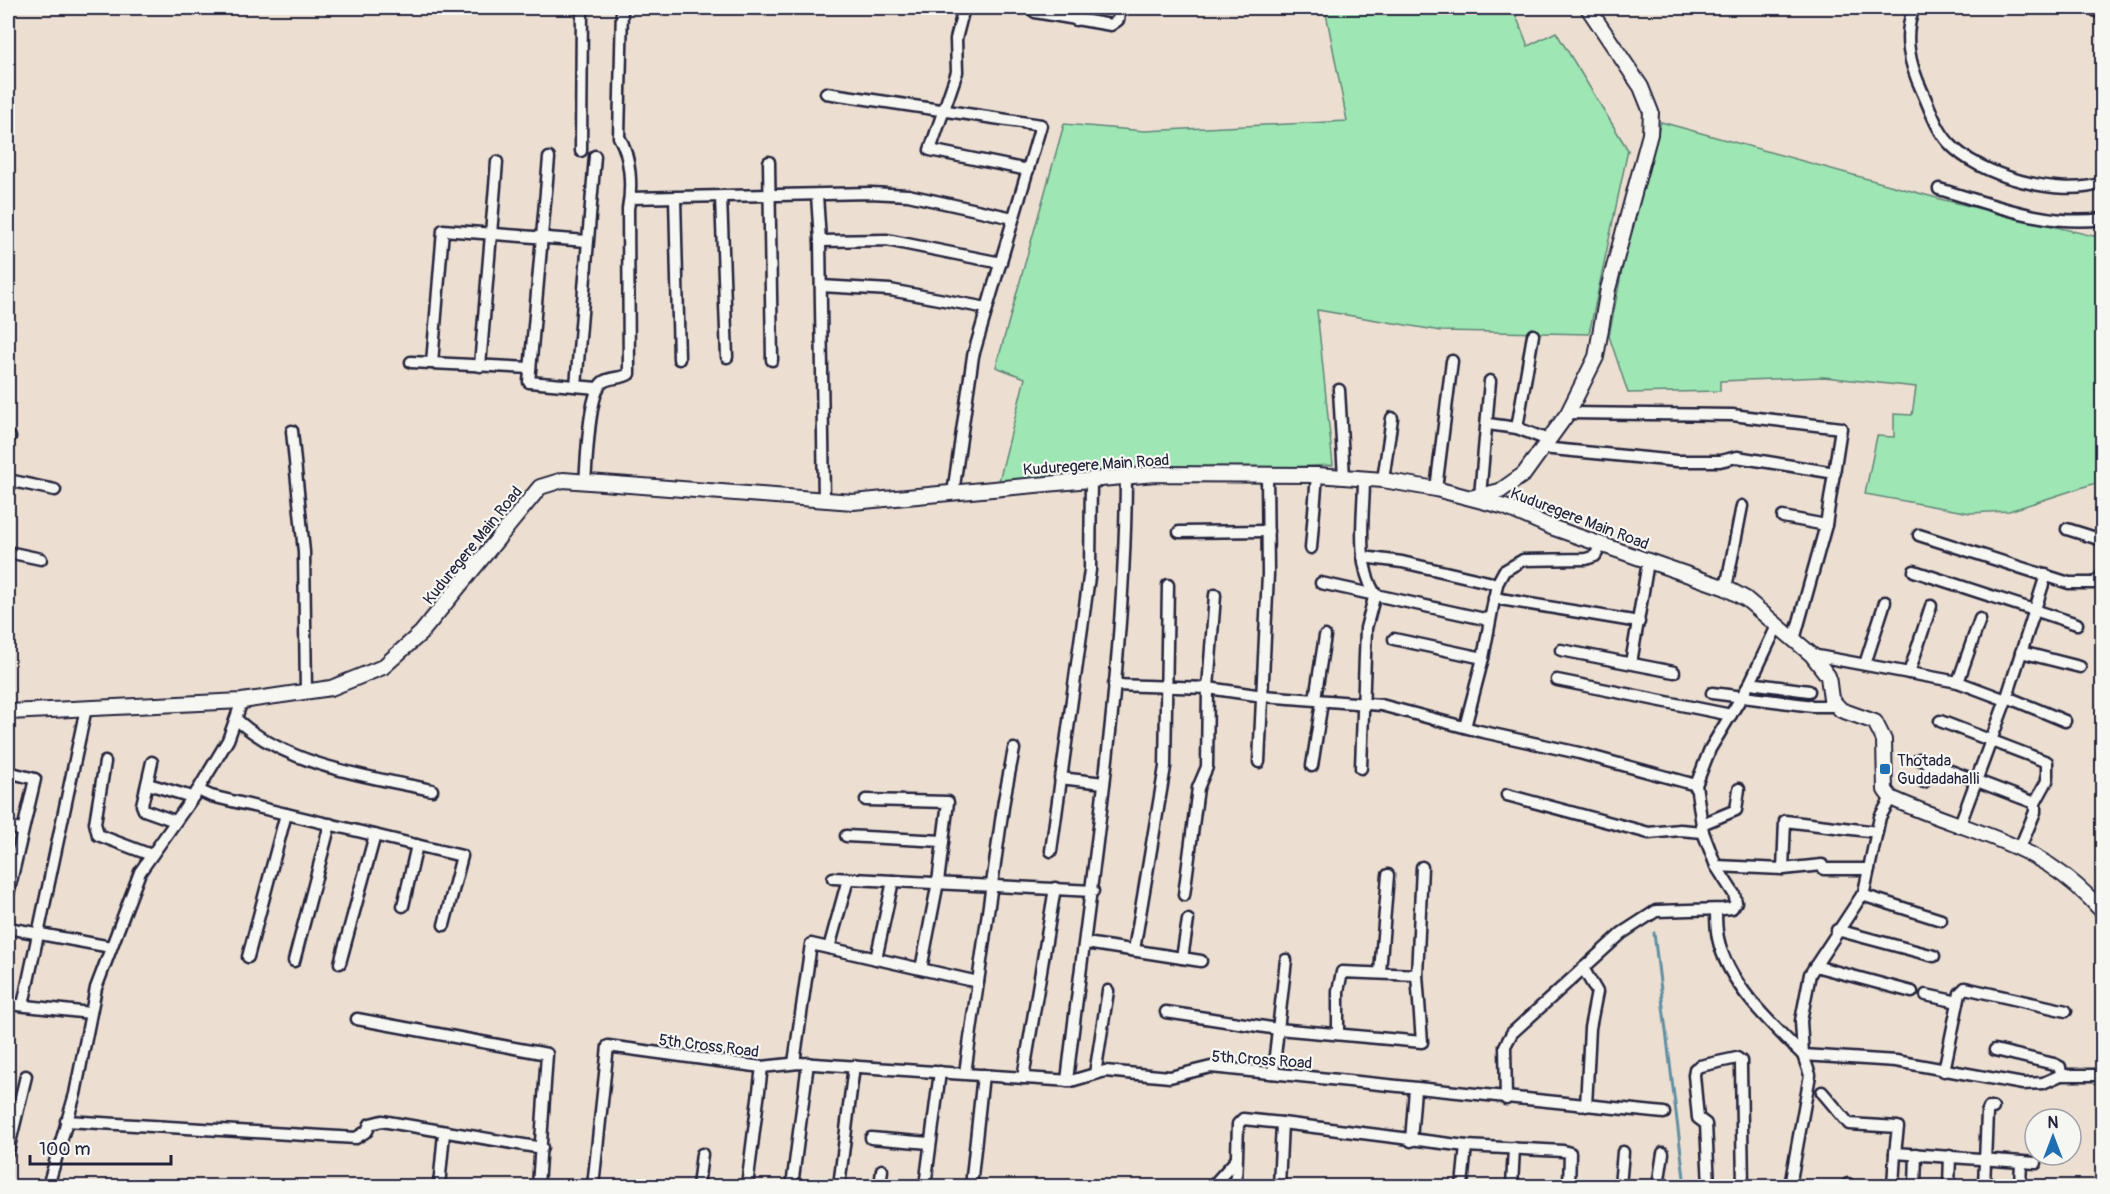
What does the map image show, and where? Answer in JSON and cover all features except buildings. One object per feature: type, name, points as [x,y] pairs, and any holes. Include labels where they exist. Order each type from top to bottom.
[{"type":"street","points":[[581,151],[582,8]]},
{"type":"street","points":[[585,482],[591,417],[597,388],[604,381],[629,374],[628,209],[630,198],[626,148],[619,137],[622,8]]},
{"type":"street","points":[[964,8],[956,39],[957,72],[930,150],[1028,170]]},
{"type":"street","points":[[1031,8],[1035,12],[1111,25],[1118,20],[1120,8]]},
{"type":"street","points":[[1076,20],[1077,8]]},
{"type":"street","points":[[1490,381],[1488,424],[1476,497],[1500,491],[1524,474],[1568,413],[1596,357],[1608,289],[1650,134],[1651,112],[1641,87],[1588,8]]},
{"type":"street","points":[[1914,8],[1909,37],[1910,65],[1941,132],[1950,145],[1995,175],[2060,187],[2103,183]]},
{"type":"street","points":[[826,93],[1041,125],[973,356],[953,493]]},
{"type":"street","points":[[576,387],[595,156]]},
{"type":"street","points":[[549,158],[529,382],[597,388]]},
{"type":"street","points":[[480,366],[497,162]]},
{"type":"street","points":[[769,162],[772,360]]},
{"type":"street","points":[[1939,189],[2052,219],[2080,222],[2103,219]]},
{"type":"street","points":[[630,198],[871,193],[908,195],[1013,218]]},
{"type":"street","points":[[817,195],[820,241],[824,500]]},
{"type":"street","points":[[721,197],[727,357]]},
{"type":"street","points":[[675,198],[679,358]]},
{"type":"street","points":[[432,363],[443,230],[587,241]]},
{"type":"street","points":[[820,241],[887,240],[1000,263]]},
{"type":"street","points":[[821,286],[890,290],[987,308]]},
{"type":"street","points":[[1517,428],[1533,335]]},
{"type":"street","points":[[1436,489],[1452,361]]},
{"type":"street","points":[[411,363],[530,368]]},
{"type":"street","points":[[1339,390],[1344,477]]},
{"type":"street","points":[[1568,413],[1732,415],[1841,428],[1826,525],[1794,640]]},
{"type":"street","points":[[1383,480],[1392,418]]},
{"type":"street","points":[[1488,424],[1517,428],[1545,444],[1677,461],[1720,461],[1737,457],[1835,473]]},
{"type":"street","points":[[292,432],[304,552],[306,691]]},
{"type":"street","name":"Kuduregere Main Road","points":[[8,712],[242,701],[331,688],[383,667],[421,633],[540,487],[562,480],[853,502],[1155,474],[1317,475],[1383,480],[1476,497],[1551,527],[1726,588],[1746,599],[1812,655],[1828,676],[1831,699],[1838,706]]},
{"type":"street","points":[[1259,762],[1268,531],[1267,474]]},
{"type":"street","points":[[1311,548],[1317,475]]},
{"type":"street","points":[[1067,1081],[1093,891],[1114,685],[1126,561],[1126,477]]},
{"type":"street","points":[[1360,768],[1366,628],[1375,594],[1368,582],[1363,557],[1364,479]]},
{"type":"street","points":[[8,480],[55,490]]},
{"type":"street","points":[[1051,851],[1090,570],[1091,480]]},
{"type":"street","points":[[1726,588],[1742,506]]},
{"type":"street","points":[[1784,517],[1826,525]]},
{"type":"street","points":[[2067,529],[2103,540]]},
{"type":"street","points":[[1179,532],[1268,531]]},
{"type":"street","points":[[1919,535],[2069,582],[2094,582],[2103,576]]},
{"type":"street","points":[[1465,727],[1483,658],[1497,584],[1504,571],[1523,560],[1594,556],[1602,544]]},
{"type":"street","points":[[8,552],[41,560]]},
{"type":"street","points":[[1363,557],[1402,562],[1497,584]]},
{"type":"street","points":[[1631,663],[1648,562]]},
{"type":"street","points":[[1914,571],[2077,624]]},
{"type":"street","points":[[1959,827],[2007,698],[2046,575]]},
{"type":"street","points":[[1321,583],[1489,620]]},
{"type":"street","points":[[1134,950],[1165,767],[1168,585]]},
{"type":"street","points":[[1184,895],[1198,788],[1208,767],[1208,688],[1215,595]]},
{"type":"street","points":[[1494,598],[1639,622]]},
{"type":"street","points":[[1865,664],[1885,602]]},
{"type":"street","points":[[1909,673],[1931,606]]},
{"type":"street","points":[[1958,682],[1980,619]]},
{"type":"street","points":[[1506,1099],[1505,1046],[1512,1033],[1622,933],[1656,911],[1716,910],[1732,908],[1736,902],[1734,894],[1716,866],[1703,828],[1696,785],[1710,749],[1750,683],[1777,626]]},
{"type":"street","points":[[1312,766],[1325,636]]},
{"type":"street","points":[[1394,639],[1483,658]]},
{"type":"street","points":[[1561,650],[1674,672]]},
{"type":"street","points":[[2021,652],[2080,667]]},
{"type":"street","points":[[1812,655],[1958,682],[2065,721]]},
{"type":"street","points":[[1557,680],[1731,715]]},
{"type":"street","points":[[1750,683],[1809,691]]},
{"type":"street","points":[[1114,685],[1208,688],[1263,696],[1362,702],[1404,709],[1465,727],[1579,753],[1696,785]]},
{"type":"street","points":[[1712,693],[1740,698],[1838,706],[1841,710],[1875,722],[1884,740],[1885,790],[1891,798],[2019,850],[2049,865],[2088,895],[2103,911]]},
{"type":"street","points":[[48,1186],[75,1094],[90,1013],[111,947],[140,872],[195,794],[228,740],[242,701]]},
{"type":"street","points":[[23,1005],[86,708]]},
{"type":"street","points":[[237,720],[253,734],[300,758],[370,777],[432,790]]},
{"type":"street","points":[[1940,721],[1992,739],[2046,762],[2046,781],[2035,803],[2035,812],[2019,850]]},
{"type":"street","points":[[965,1074],[1014,749]]},
{"type":"street","points":[[1919,759],[2035,803]]},
{"type":"street","points":[[105,762],[95,823],[98,835],[152,855]]},
{"type":"street","points":[[152,762],[142,805],[144,810],[175,820]]},
{"type":"street","points":[[1924,782],[1931,763]]},
{"type":"street","points":[[8,772],[35,779],[9,879],[8,894]]},
{"type":"street","points":[[1060,778],[1104,783]]},
{"type":"street","points":[[148,784],[211,796],[462,856],[444,925]]},
{"type":"street","points":[[1507,795],[1649,833],[1703,828],[1736,810],[1739,789]]},
{"type":"street","points":[[1790,1186],[1810,1075],[1803,1055],[1801,1021],[1810,974],[1862,895],[1880,817],[1891,798]]},
{"type":"street","points":[[866,800],[948,802],[938,882],[921,969]]},
{"type":"street","points":[[249,957],[286,814]]},
{"type":"street","points":[[1784,869],[1785,820],[1877,832]]},
{"type":"street","points":[[294,961],[330,824]]},
{"type":"street","points":[[8,826],[22,831]]},
{"type":"street","points":[[340,963],[375,835]]},
{"type":"street","points":[[846,836],[943,841]]},
{"type":"street","points":[[403,906],[417,845]]},
{"type":"street","points":[[1716,866],[1784,869],[1822,865],[1824,869],[1869,870]]},
{"type":"street","points":[[1166,1012],[1278,1029],[1422,1042],[1417,975],[1422,867]]},
{"type":"street","points":[[1380,972],[1388,875]]},
{"type":"street","points":[[833,878],[1093,891]]},
{"type":"street","points":[[830,948],[849,879]]},
{"type":"street","points":[[876,959],[893,881]]},
{"type":"street","points":[[1023,1078],[1055,888]]},
{"type":"street","points":[[1862,895],[1905,911],[1941,920]]},
{"type":"street","points":[[1716,910],[1718,940],[1732,971],[1758,1011],[1803,1055],[1896,1061],[2024,1084],[2043,1083],[2061,1075],[2103,1075]]},
{"type":"street","points":[[1182,958],[1188,920]]},
{"type":"street","points":[[8,928],[111,947]]},
{"type":"street","points":[[1837,930],[1934,956]]},
{"type":"street","points":[[1086,943],[1201,961]]},
{"type":"street","points":[[794,1064],[812,944],[978,982]]},
{"type":"street","points":[[1273,1072],[1286,960]]},
{"type":"street","points":[[1815,966],[1912,992]]},
{"type":"street","points":[[1582,968],[1597,992],[1590,1028],[1586,1106]]},
{"type":"street","points":[[1338,1034],[1338,992],[1342,972],[1417,975]]},
{"type":"street","points":[[1944,1071],[1961,990],[1969,988],[2066,1011]]},
{"type":"street","points":[[1095,1074],[1108,991]]},
{"type":"street","points":[[1926,995],[1958,1002]]},
{"type":"street","points":[[8,1004],[90,1013]]},
{"type":"street","points":[[357,1019],[547,1054],[538,1186]]},
{"type":"street","name":"5th Cross Road","points":[[593,1186],[608,1046],[762,1067],[794,1064],[854,1066],[1067,1081],[1105,1071],[1170,1077],[1211,1067],[1506,1099],[1664,1113]]},
{"type":"street","points":[[1995,1050],[2054,1064],[2060,1067],[2061,1075]]},
{"type":"street","points":[[1709,1186],[1706,1124],[1698,1118],[1694,1075],[1700,1066],[1737,1058],[1741,1061],[1743,1186]]},
{"type":"street","points":[[792,1186],[808,1064]]},
{"type":"street","points":[[839,1186],[854,1066]]},
{"type":"street","points":[[747,1186],[762,1067]]},
{"type":"street","points":[[925,1186],[940,1072]]},
{"type":"street","points":[[971,1186],[983,1075]]},
{"type":"street","points":[[8,1151],[27,1076]]},
{"type":"street","points":[[1411,1141],[1415,1089]]},
{"type":"street","points":[[1822,1092],[1849,1124],[1898,1127],[1893,1186]]},
{"type":"street","points":[[1984,1186],[1988,1111],[1994,1108]]},
{"type":"street","points":[[1236,1186],[1236,1128],[1242,1119],[1411,1141],[1570,1153],[1569,1186]]},
{"type":"street","points":[[66,1122],[356,1138],[367,1131],[370,1124],[382,1121],[542,1148]]},
{"type":"street","points":[[1279,1186],[1282,1123]]},
{"type":"street","points":[[439,1186],[444,1133]]},
{"type":"street","points":[[871,1138],[929,1143]]},
{"type":"street","points":[[1462,1186],[1466,1146]]},
{"type":"street","points":[[1512,1186],[1514,1148]]},
{"type":"street","points":[[1620,1186],[1623,1152]]},
{"type":"street","points":[[1658,1186],[1663,1153]]},
{"type":"street","points":[[1895,1153],[2021,1162],[2020,1186]]},
{"type":"street","points":[[698,1186],[702,1154]]},
{"type":"street","points":[[1915,1186],[1916,1154]]},
{"type":"street","points":[[1949,1186],[1950,1156]]},
{"type":"street","points":[[1215,1186],[1236,1160]]},
{"type":"street","points":[[880,1186],[882,1170]]},
{"type":"green space","points":[[1325,8],[1513,8],[1528,46],[1556,32],[1628,150],[1589,334],[1441,331],[1317,310],[1333,465],[999,481],[1025,378],[996,367],[1064,124],[1145,131],[1347,121]]},
{"type":"green space","points":[[1661,122],[1944,200],[2102,238],[2102,481],[2009,511],[1970,513],[1865,494],[1877,436],[1894,437],[1894,414],[1912,415],[1916,387],[1824,377],[1720,381],[1720,391],[1628,393],[1609,336],[1631,224]]},
{"type":"waterway","points":[[1654,933],[1685,1186]]},
{"type":"place","name":"Thotada Guddadahalli","points":[[1885,769]]}]
